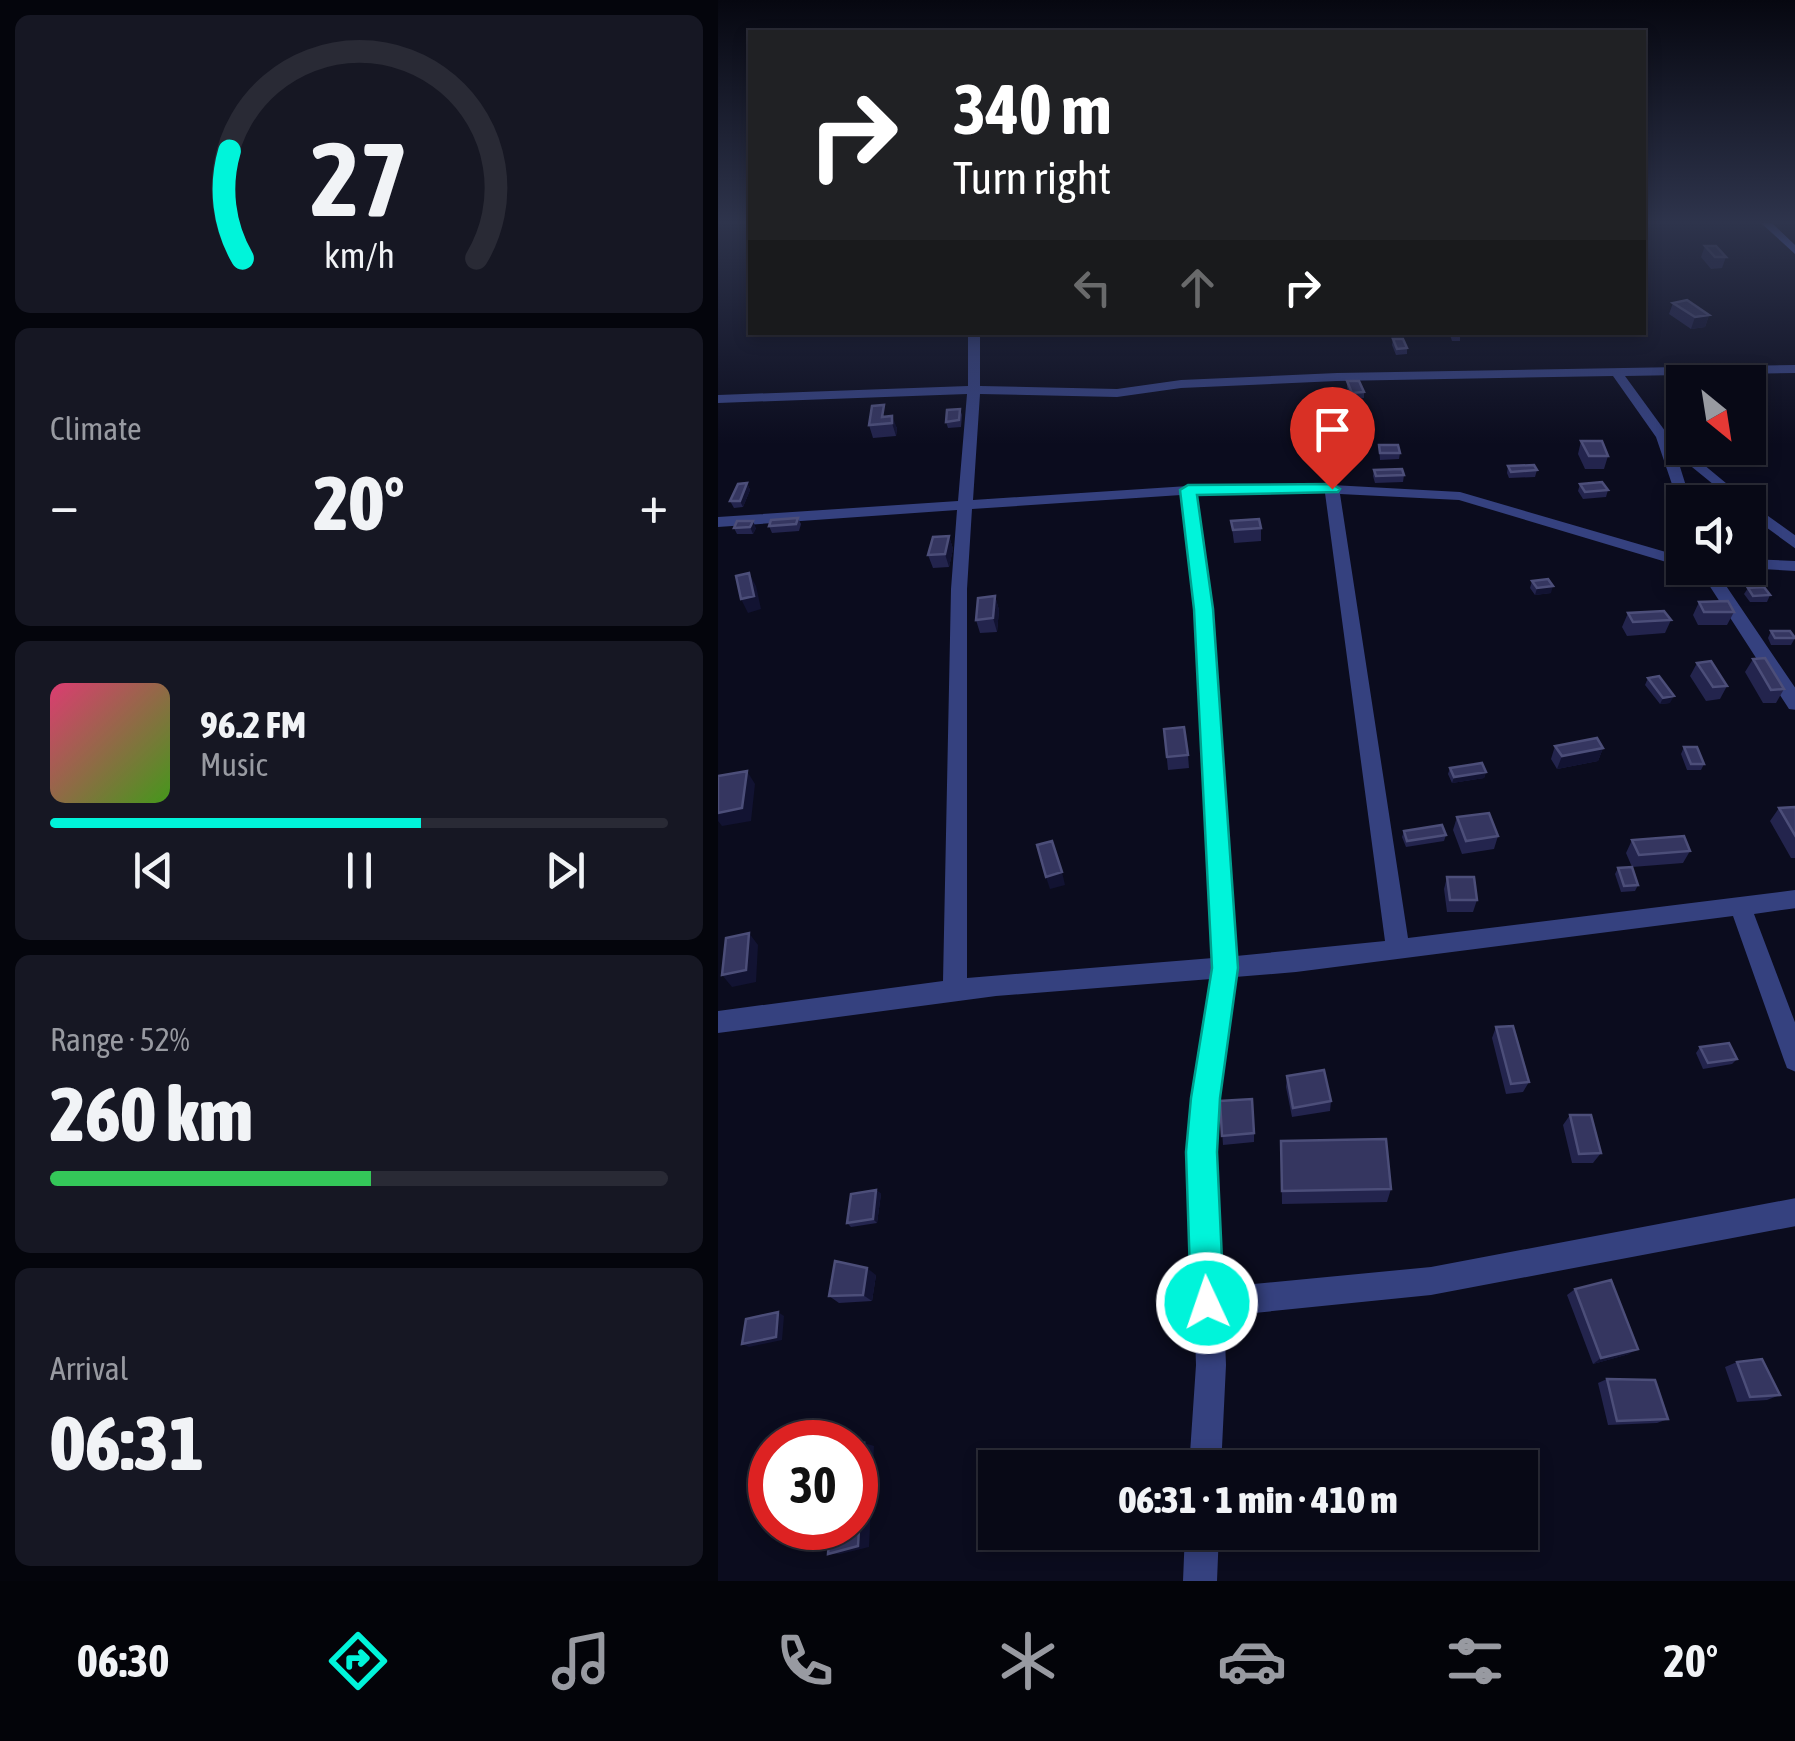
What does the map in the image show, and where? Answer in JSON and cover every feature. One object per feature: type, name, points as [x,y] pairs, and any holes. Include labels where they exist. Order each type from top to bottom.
[{"type":"street","points":[[955,990],[955,782],[974,335]]},
{"type":"street","points":[[718,399],[974,390],[1118,393],[1180,384],[1337,377],[1796,368]]},
{"type":"street","points":[[1617,373],[1662,437],[1721,485]]},
{"type":"street","points":[[1662,437],[1678,485]]},
{"type":"street","points":[[718,522],[1188,490],[1332,489],[1460,496],[1666,557]]},
{"type":"street","points":[[1332,489],[1398,949]]},
{"type":"street","points":[[1188,490],[1204,609],[1225,968],[1210,1060],[1202,1152],[1212,1365],[1206,1450]]},
{"type":"street","points":[[1766,521],[1796,544]]},
{"type":"street","points":[[1766,565],[1796,566]]},
{"type":"street","points":[[1717,585],[1796,704]]},
{"type":"street","points":[[718,1022],[955,990],[1225,968],[1796,899]]},
{"type":"street","points":[[1740,906],[1796,1060]]},
{"type":"street","points":[[1207,1303],[1431,1281],[1796,1212]]},
{"type":"street","points":[[1200,1581],[1201,1550]]},
{"type":"building","points":[[1687,300],[1709,315],[1695,317],[1673,303]]},
{"type":"building","points":[[1393,339],[1403,339],[1407,348],[1397,349]]},
{"type":"building","points":[[1347,381],[1359,381],[1364,392],[1352,393]]},
{"type":"building","points":[[884,405],[882,417],[892,416],[892,423],[869,425],[872,406]]},
{"type":"building","points":[[960,409],[959,420],[946,422],[947,410]]},
{"type":"building","points":[[1581,441],[1602,441],[1608,456],[1589,456]]},
{"type":"building","points":[[1379,445],[1398,445],[1400,453],[1380,453]]},
{"type":"building","points":[[1534,465],[1537,470],[1511,472],[1508,466]]},
{"type":"building","points":[[1402,469],[1404,475],[1376,476],[1374,470]]},
{"type":"building","points":[[1602,482],[1608,490],[1585,492],[1580,484]]},
{"type":"building","points":[[747,483],[740,501],[730,501],[738,484]]},
{"type":"building","points":[[798,518],[796,524],[769,526],[771,520]]},
{"type":"building","points":[[1259,519],[1261,528],[1233,530],[1231,521]]},
{"type":"building","points":[[737,521],[753,521],[750,527],[734,528]]},
{"type":"building","points":[[949,536],[945,554],[928,555],[933,537]]},
{"type":"building","points":[[749,573],[754,596],[741,599],[736,576]]},
{"type":"building","points":[[1548,579],[1553,586],[1537,588],[1532,581]]},
{"type":"building","points":[[1764,587],[1770,595],[1753,596],[1748,588]]},
{"type":"building","points":[[995,596],[993,618],[976,620],[978,598]]},
{"type":"building","points":[[1728,601],[1734,612],[1704,612],[1699,602]]},
{"type":"building","points":[[1664,611],[1671,620],[1633,622],[1628,613]]},
{"type":"building","points":[[1771,631],[1790,631],[1795,638],[1775,638]]},
{"type":"building","points":[[1765,658],[1784,689],[1771,690],[1753,659]]},
{"type":"building","points":[[1711,661],[1727,686],[1713,687],[1697,663]]},
{"type":"building","points":[[1659,676],[1674,696],[1663,698],[1648,678]]},
{"type":"building","points":[[1184,727],[1188,755],[1167,757],[1164,729]]},
{"type":"building","points":[[1597,738],[1603,748],[1562,756],[1555,746]]},
{"type":"building","points":[[1684,747],[1697,747],[1704,764],[1691,764]]},
{"type":"building","points":[[1482,763],[1486,772],[1454,777],[1450,768]]},
{"type":"building","points":[[747,771],[742,808],[718,813],[718,776]]},
{"type":"building","points":[[1796,807],[1796,837],[1779,808]]},
{"type":"building","points":[[1489,813],[1498,836],[1466,841],[1457,817]]},
{"type":"building","points":[[1442,825],[1446,835],[1407,841],[1404,831]]},
{"type":"building","points":[[1684,836],[1690,851],[1639,855],[1632,840]]},
{"type":"building","points":[[1052,841],[1062,872],[1046,877],[1037,845]]},
{"type":"building","points":[[1632,867],[1638,885],[1624,886],[1618,868]]},
{"type":"building","points":[[1447,877],[1474,877],[1477,900],[1450,900]]},
{"type":"building","points":[[749,933],[746,970],[722,975],[726,938]]},
{"type":"building","points":[[1513,1026],[1529,1082],[1511,1084],[1496,1027]]},
{"type":"building","points":[[1729,1043],[1737,1059],[1708,1063],[1700,1047]]},
{"type":"building","points":[[1324,1070],[1331,1101],[1293,1108],[1287,1076]]},
{"type":"building","points":[[1252,1099],[1254,1133],[1222,1136],[1220,1101]]},
{"type":"building","points":[[1570,1115],[1591,1115],[1601,1153],[1579,1154]]},
{"type":"building","points":[[1386,1139],[1391,1189],[1282,1191],[1281,1141]]},
{"type":"building","points":[[876,1190],[873,1219],[847,1223],[851,1194]]},
{"type":"building","points":[[835,1261],[867,1268],[863,1295],[829,1296]]},
{"type":"building","points":[[1611,1280],[1638,1349],[1601,1358],[1575,1289]]},
{"type":"building","points":[[778,1312],[776,1337],[742,1344],[746,1319]]},
{"type":"building","points":[[1762,1359],[1780,1395],[1750,1397],[1737,1362]]},
{"type":"building","points":[[1607,1379],[1655,1380],[1668,1419],[1617,1421]]},
{"type":"route","points":[[1207,1303],[1202,1152],[1205,1098],[1225,968],[1204,609],[1188,490],[1332,489]]}]
